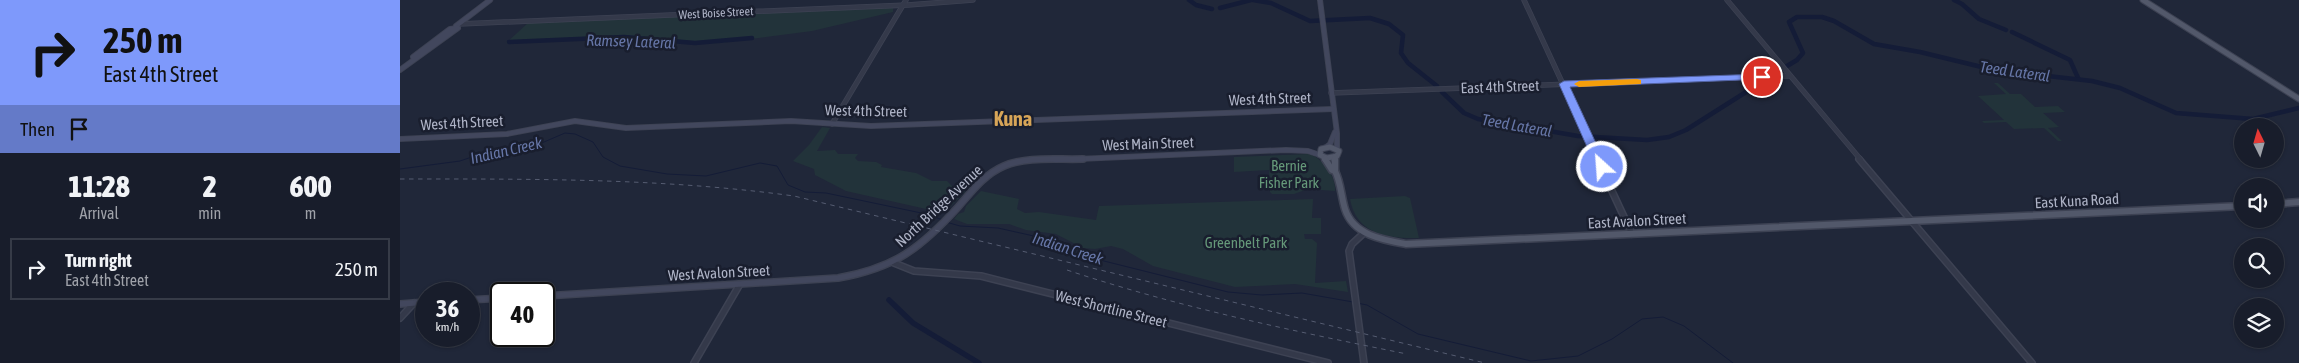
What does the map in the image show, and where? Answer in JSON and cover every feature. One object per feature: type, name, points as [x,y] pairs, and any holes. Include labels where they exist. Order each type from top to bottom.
[{"type":"main road","points":[[400,70],[458,28],[458,25],[490,0]]},
{"type":"main road","points":[[1320,0],[1335,132],[1337,133],[1336,149],[1339,154],[1335,157],[1335,171],[1341,183],[1349,217],[1359,229],[1365,232]]},
{"type":"main road","points":[[2143,0],[2299,99]]},
{"type":"main road","name":"West 4th Street","points":[[400,139],[507,134],[575,121],[626,128],[781,121],[871,126],[1333,109]]},
{"type":"main road","points":[[1335,132],[1330,144],[1319,152],[1332,170],[1335,171]]},
{"type":"main road","points":[[1324,148],[1336,149]]},
{"type":"main road","name":"West Main Street","points":[[1002,167],[1014,162],[1037,160],[1296,151],[1324,148]]},
{"type":"main road","name":"West Main Street","points":[[1296,151],[1322,156]]},
{"type":"main road","points":[[1322,156],[1335,157]]},
{"type":"main road","name":"North Bridge Avenue","points":[[894,263],[911,253],[987,176],[1002,167]]},
{"type":"main road","points":[[2284,203],[2299,202]]},
{"type":"main road","name":"East Kuna Road","points":[[1913,221],[2234,206]]},
{"type":"main road","name":"East Avalon Street","points":[[1365,232],[1384,240],[1406,244],[1913,221]]},
{"type":"main road","name":"West Avalon Street","points":[[555,295],[854,276],[894,263]]},
{"type":"main road","points":[[400,304],[414,303]]},
{"type":"street","points":[[832,124],[906,0]]},
{"type":"street","name":"West Boise Street","points":[[458,25],[903,6],[973,0]]},
{"type":"street","points":[[1524,0],[1632,234]]},
{"type":"street","points":[[1727,0],[1786,74],[1818,108],[2032,363]]},
{"type":"street","name":"East 4th Street","points":[[1331,93],[1786,74]]},
{"type":"street","points":[[1364,363],[1349,251],[1352,244],[1365,232]]},
{"type":"street","name":"West Shortline Street","points":[[894,263],[907,270],[916,272],[954,272],[981,276],[1328,363]]},
{"type":"street","points":[[694,363],[740,284]]},
{"type":"street","points":[[400,318],[414,303]]},
{"type":"green space","points":[[893,8],[893,12],[812,31],[720,43],[692,44],[630,38],[506,43],[528,23]]},
{"type":"green space","points":[[1994,83],[1998,83],[2010,94],[2021,94],[2035,107],[2058,106],[2065,112],[2043,113],[2059,127],[2048,128],[2062,141],[2058,141],[2044,128],[2014,129],[2006,122],[1984,123],[1982,121],[2004,120],[1978,96],[2006,94]]},
{"type":"green space","points":[[822,127],[830,128],[817,151],[835,150],[838,154],[858,154],[855,158],[858,161],[876,162],[882,165],[881,167],[916,173],[932,181],[947,181],[953,187],[970,187],[944,213],[846,191],[815,175],[814,169],[793,161],[809,145]]},
{"type":"green space","name":"Bernie Fisher Park","points":[[1309,154],[1319,159],[1328,169],[1334,180],[1335,191],[1308,189],[1294,194],[1272,194],[1270,192],[1269,170],[1234,172],[1234,157]]},
{"type":"green space","name":"Greenbelt Park","points":[[981,191],[1019,199],[1017,209],[1025,213],[1039,212],[1096,220],[1099,206],[1313,199],[1312,218],[1321,218],[1321,234],[1304,234],[1305,239],[1312,239],[1317,243],[1315,283],[1346,281],[1348,292],[1295,284],[1235,287],[1153,266],[1123,249],[1111,246],[1095,249],[1083,248],[1056,234],[1026,230],[1009,224],[967,224],[954,219],[958,214],[964,212],[966,206]]},
{"type":"green space","points":[[1405,196],[1410,198],[1419,238],[1385,235],[1366,227],[1353,211],[1350,199]]},
{"type":"waterway","name":"Teed Lateral","points":[[1189,0],[1196,5],[1212,9]]},
{"type":"waterway","name":"Teed Lateral","points":[[1220,8],[1251,0]]},
{"type":"waterway","name":"Teed Lateral","points":[[1253,0],[1271,3],[1310,21],[1370,18],[1389,24],[1403,35],[1401,53],[1408,63],[1437,86]]},
{"type":"waterway","points":[[1954,0],[1962,4],[1979,19],[2006,30]]},
{"type":"waterway","name":"Teed Lateral","points":[[1787,66],[1797,60],[1803,53],[1789,22],[1797,17],[1822,17],[1834,21],[1874,44],[1920,52],[1994,70],[2092,81],[2120,88],[2176,113],[2253,119],[2299,108]]},
{"type":"waterway","points":[[2012,32],[2070,60],[2078,78]]},
{"type":"waterway","name":"Ramsey Lateral","points":[[509,42],[624,37],[695,43],[752,38]]},
{"type":"waterway","name":"Teed Lateral","points":[[1442,92],[1464,113],[1478,119],[1578,136],[1647,140],[1669,137],[1686,130],[1765,80]]},
{"type":"waterway","name":"Indian Creek","points":[[400,169],[460,161],[498,148],[537,145],[565,133],[575,134],[593,142],[603,157],[620,166],[667,174],[706,176],[760,163],[777,166],[788,185],[805,192],[826,193],[926,214],[943,220]]},
{"type":"waterway","name":"Indian Creek","points":[[946,222],[960,226],[998,228],[1056,241],[1076,254],[1228,292],[1262,295],[1302,293],[1353,302]]},
{"type":"waterway","points":[[889,300],[913,323],[979,363]]},
{"type":"waterway","name":"Indian Creek","points":[[1357,303],[1367,305],[1418,334],[1531,361],[1578,356],[1612,339],[1642,319],[1663,317],[1684,326],[1733,363]]},
{"type":"railway","points":[[400,179],[647,183],[745,190],[794,196],[1485,363]]},
{"type":"railway","points":[[1067,270],[1193,307],[1407,354]]},
{"type":"slow traffic","points":[[1579,84],[1637,82]]},
{"type":"district","name":"Kuna","points":[[1013,119]]},
{"type":"route","points":[[1602,167],[1564,84],[1762,77]]}]
